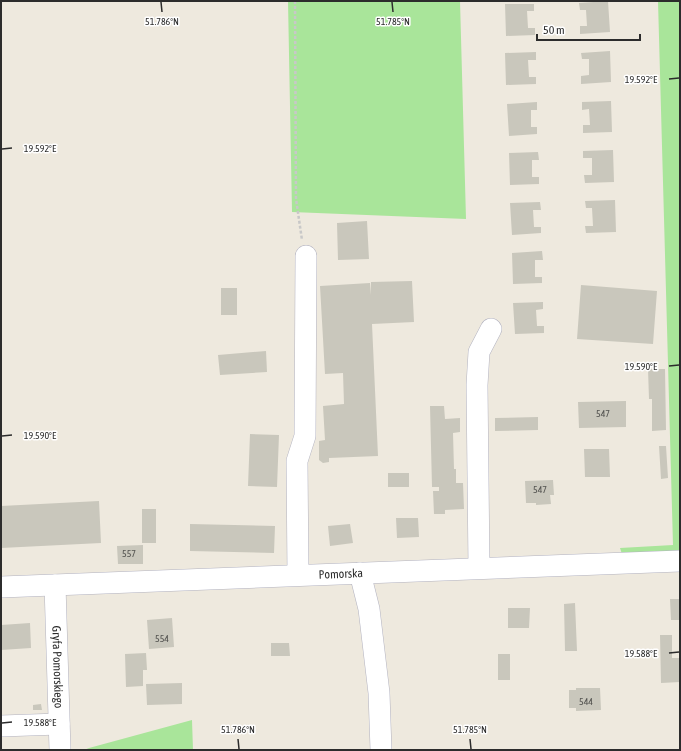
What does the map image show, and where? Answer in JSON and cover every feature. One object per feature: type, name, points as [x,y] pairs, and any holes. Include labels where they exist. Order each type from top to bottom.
[{"type":"street","points":[[298,575],[298,461],[306,436],[306,256]]},
{"type":"street","points":[[479,568],[477,385],[479,352],[491,329]]},
{"type":"street","name":"Pomorska","points":[[1,587],[680,561]]},
{"type":"street","points":[[360,573],[369,609],[379,693],[381,750]]},
{"type":"street","name":"Gryfa Pomorskiego","points":[[55,584],[60,750]]},
{"type":"street","points":[[5,722],[59,724]]},
{"type":"path","points":[[295,1],[296,199],[300,229],[306,256]]},
{"type":"green space","points":[[288,1],[460,1],[466,219],[292,212]]},
{"type":"green space","points":[[658,1],[680,1],[680,552],[622,554],[620,548],[673,545]]},
{"type":"green space","points":[[192,720],[193,750],[84,750],[89,748]]},
{"type":"building","points":[[608,1],[610,32],[580,34],[580,26],[587,26],[586,10],[580,10],[579,3]]},
{"type":"building","points":[[505,4],[534,4],[534,11],[527,11],[528,28],[535,28],[535,35],[506,36]]},
{"type":"building","points":[[610,51],[611,82],[581,84],[581,76],[589,75],[589,59],[582,59],[581,53]]},
{"type":"building","points":[[536,52],[536,60],[528,60],[529,77],[536,77],[536,84],[506,85],[505,53]]},
{"type":"building","points":[[611,101],[612,132],[583,133],[583,125],[590,125],[589,109],[582,110],[582,102]]},
{"type":"building","points":[[537,102],[537,110],[531,110],[531,127],[537,127],[537,134],[509,136],[507,104]]},
{"type":"building","points":[[613,150],[614,182],[585,183],[584,175],[592,175],[592,158],[583,158],[583,151]]},
{"type":"building","points":[[538,152],[539,160],[532,160],[532,177],[539,177],[539,184],[510,185],[509,153]]},
{"type":"building","points":[[615,200],[616,232],[586,233],[585,226],[593,226],[592,208],[586,208],[585,201]]},
{"type":"building","points":[[540,202],[541,210],[533,210],[534,227],[541,227],[541,233],[512,235],[510,203]]},
{"type":"building","points":[[367,221],[369,259],[338,260],[337,223]]},
{"type":"building","points":[[542,251],[543,260],[535,260],[535,277],[542,277],[542,283],[513,284],[512,253]]},
{"type":"building","points":[[412,281],[414,322],[372,324],[378,456],[329,458],[329,462],[323,463],[319,460],[319,441],[325,440],[323,406],[344,404],[343,373],[325,374],[320,286],[370,283],[371,295],[371,282]]},
{"type":"building","points":[[581,285],[657,291],[653,344],[577,339]]},
{"type":"building","points":[[221,288],[237,288],[237,315],[221,315]]},
{"type":"building","points":[[543,302],[543,309],[536,310],[537,326],[544,326],[544,333],[515,334],[513,303]]},
{"type":"building","points":[[266,351],[267,372],[220,375],[218,355]]},
{"type":"building","points":[[648,369],[665,369],[666,430],[652,431],[652,399],[649,399]]},
{"type":"building","points":[[626,401],[626,427],[579,428],[578,402]]},
{"type":"building","points":[[430,406],[444,406],[445,419],[460,418],[460,432],[453,433],[454,469],[456,469],[456,483],[463,483],[464,509],[445,510],[445,514],[434,514],[433,491],[439,491],[439,487],[432,487]]},
{"type":"building","points":[[538,417],[538,430],[495,431],[495,418]]},
{"type":"building","points":[[250,434],[279,435],[277,487],[248,486]]},
{"type":"building","points":[[659,446],[666,446],[668,478],[661,479]]},
{"type":"building","points":[[584,449],[609,449],[610,477],[585,477]]},
{"type":"building","points":[[388,473],[409,473],[409,487],[388,487]]},
{"type":"building","points":[[553,480],[554,495],[550,495],[551,504],[536,505],[536,503],[526,503],[525,481]]},
{"type":"building","points":[[99,501],[101,543],[1,548],[1,506]]},
{"type":"building","points":[[142,509],[156,509],[156,543],[142,543]]},
{"type":"building","points":[[396,518],[418,518],[419,537],[397,538]]},
{"type":"building","points":[[190,524],[275,526],[274,553],[190,551]]},
{"type":"building","points":[[350,524],[353,543],[330,546],[328,526]]},
{"type":"building","points":[[143,545],[143,564],[118,564],[117,546]]},
{"type":"building","points":[[670,599],[680,599],[680,620],[671,620]]},
{"type":"building","points":[[575,603],[577,651],[565,651],[564,604]]},
{"type":"building","points":[[508,608],[530,608],[529,628],[508,628]]},
{"type":"building","points":[[172,618],[174,647],[149,649],[147,620]]},
{"type":"building","points":[[30,623],[31,648],[1,650],[1,625]]},
{"type":"building","points":[[660,635],[672,635],[672,658],[680,658],[680,682],[661,683]]},
{"type":"building","points":[[271,643],[289,643],[290,656],[271,656]]},
{"type":"building","points":[[146,653],[147,670],[143,670],[143,686],[126,687],[125,654]]},
{"type":"building","points":[[498,654],[510,654],[510,680],[498,680]]},
{"type":"building","points":[[182,683],[182,704],[147,705],[146,684]]},
{"type":"building","points":[[576,688],[600,688],[601,710],[576,711],[576,708],[569,708],[569,690],[576,690]]},
{"type":"building","points":[[41,704],[42,710],[33,710],[33,705]]}]
